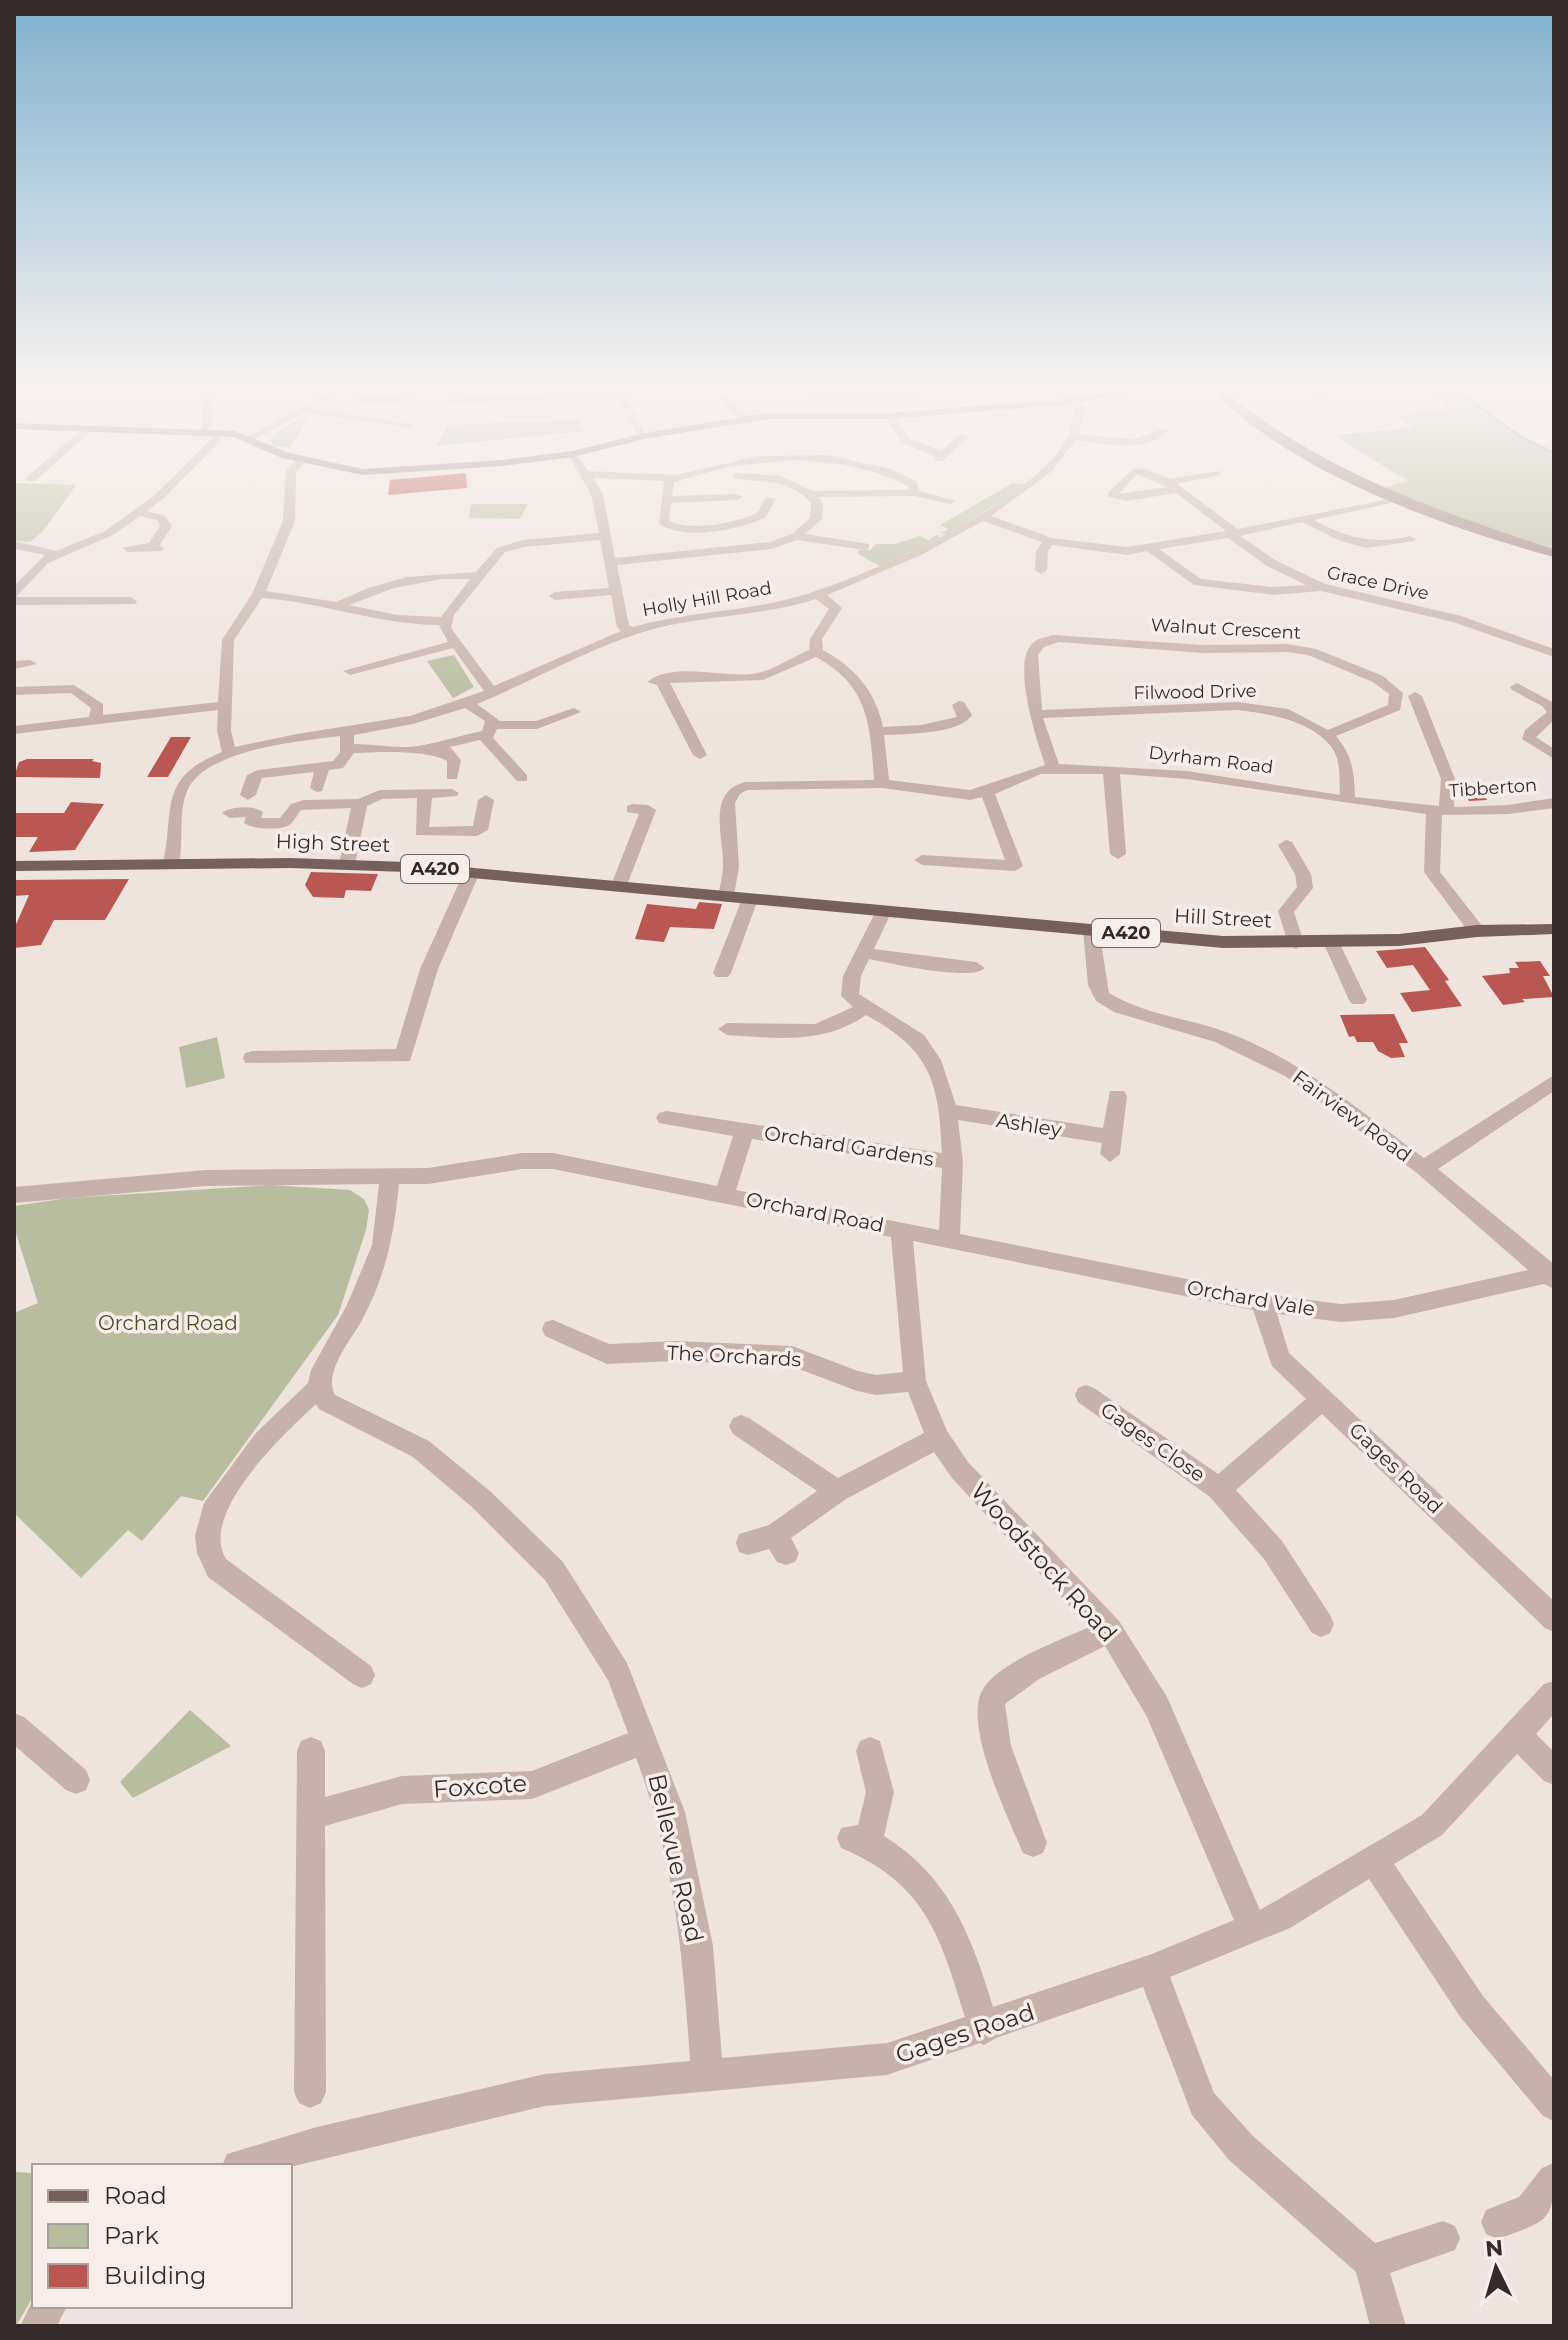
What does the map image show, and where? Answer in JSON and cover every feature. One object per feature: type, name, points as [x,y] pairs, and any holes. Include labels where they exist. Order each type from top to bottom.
[{"type":"main road","name":"High Street","points":[[14,866],[347,864],[699,893]]},
{"type":"main road","name":"Hill Street","points":[[699,893],[883,913],[1223,942],[1399,940],[1477,931],[1554,929]]},
{"type":"street","points":[[14,594],[54,554],[109,533],[154,500]]},
{"type":"street","points":[[171,864],[176,849],[176,797],[183,783],[229,753],[224,731],[228,640],[258,594],[289,521],[290,500]]},
{"type":"street","points":[[598,500],[623,627],[631,632]]},
{"type":"street","points":[[667,500],[663,522],[667,527],[679,529],[754,519],[766,511],[770,500]]},
{"type":"street","points":[[611,562],[755,548],[796,536],[816,519],[815,500]]},
{"type":"street","name":"Holly Hill Road","points":[[229,753],[410,721],[663,622],[780,605],[818,594],[889,564],[982,517],[1006,500]]},
{"type":"street","points":[[1190,500],[1271,563],[1321,587]]},
{"type":"street","points":[[982,517],[1049,541],[1104,551],[1151,549],[1390,500]]},
{"type":"street","points":[[1392,500],[1554,553]]},
{"type":"street","points":[[128,548],[156,548],[166,526],[161,518],[138,512]]},
{"type":"street","points":[[1303,518],[1357,544],[1380,547],[1410,539]]},
{"type":"street","points":[[445,621],[497,553],[509,547],[605,536]]},
{"type":"street","points":[[796,536],[865,546]]},
{"type":"street","points":[[1041,570],[1042,551],[1049,541]]},
{"type":"street","points":[[14,545],[54,554]]},
{"type":"street","name":"Grace Drive","points":[[1151,549],[1182,574],[1219,587],[1273,591],[1321,587],[1457,619],[1551,649]]},
{"type":"street","points":[[338,606],[363,593],[400,581],[445,575],[479,576]]},
{"type":"street","points":[[555,596],[616,591]]},
{"type":"street","points":[[258,594],[291,595],[399,621],[445,621]]},
{"type":"street","points":[[816,652],[816,639],[836,608],[818,594]]},
{"type":"street","points":[[14,601],[131,601]]},
{"type":"street","points":[[445,621],[455,644],[490,690]]},
{"type":"street","name":"Walnut Crescent","points":[[1053,768],[1035,714],[1031,655],[1039,644],[1058,638],[1203,649],[1288,648],[1311,652],[1378,679],[1396,693],[1395,707],[1327,735]]},
{"type":"street","points":[[350,671],[455,644]]},
{"type":"street","points":[[700,755],[658,682],[685,676],[740,679],[763,676],[816,652]]},
{"type":"street","points":[[816,652],[856,676],[870,702],[878,731],[882,784]]},
{"type":"street","points":[[14,665],[30,664]]},
{"type":"street","points":[[65,688],[71,674]]},
{"type":"street","points":[[1517,687],[1547,703],[1554,712],[1530,733],[1529,739],[1554,755]]},
{"type":"street","points":[[14,691],[65,688],[93,701],[98,707],[94,723]]},
{"type":"street","points":[[1415,696],[1448,779],[1440,811],[1432,872],[1477,931]]},
{"type":"street","points":[[465,702],[493,720],[489,730]]},
{"type":"street","points":[[14,730],[94,723],[225,705]]},
{"type":"street","points":[[878,731],[921,729],[962,720],[965,715],[959,705]]},
{"type":"street","name":"Filwood Drive","points":[[1035,714],[1261,708],[1283,712],[1327,735]]},
{"type":"street","points":[[347,749],[416,761],[489,730],[570,718]]},
{"type":"street","points":[[489,730],[522,778]]},
{"type":"street","points":[[248,795],[252,778],[258,774],[338,765],[347,749],[347,733]]},
{"type":"street","points":[[1327,735],[1344,759],[1348,799]]},
{"type":"street","points":[[436,750],[454,760],[452,776]]},
{"type":"street","points":[[317,788],[322,768]]},
{"type":"street","points":[[1110,769],[1118,854]]},
{"type":"street","name":"Dyrham Road","points":[[987,792],[1038,770],[1110,769],[1187,775],[1440,811]]},
{"type":"street","points":[[726,896],[731,867],[727,803],[734,791],[758,785],[882,784],[947,794],[987,792],[1015,866],[922,860]]},
{"type":"street","points":[[230,813],[255,812],[252,823],[284,822],[296,807],[304,805],[360,803],[380,795],[452,793]]},
{"type":"street","points":[[425,794],[421,832],[477,831],[483,827],[486,800]]},
{"type":"street","points":[[347,864],[360,803]]},
{"type":"street","name":"Tibberton","points":[[1440,811],[1554,803]]},
{"type":"street","points":[[619,885],[648,810],[632,809]]},
{"type":"street","points":[[1286,845],[1303,874],[1305,888],[1286,911],[1296,943]]},
{"type":"street","points":[[252,1058],[403,1056],[437,951],[472,872]]},
{"type":"street","points":[[722,973],[750,899]]},
{"type":"street","points":[[883,913],[849,984],[850,996],[864,1008],[915,1037],[934,1066],[947,1111],[953,1162],[949,1239]]},
{"type":"street","name":"Fairview Road","points":[[1091,930],[1097,985],[1102,997],[1120,1008],[1221,1037],[1292,1071],[1424,1168],[1552,1276]]},
{"type":"street","points":[[1331,942],[1358,1000]]},
{"type":"street","points":[[865,953],[919,963],[976,968]]},
{"type":"street","points":[[727,1029],[822,1032],[846,1022],[864,1008]]},
{"type":"street","points":[[1424,1168],[1554,1082]]},
{"type":"street","name":"Ashley","points":[[947,1111],[1111,1146],[1117,1096]]},
{"type":"street","name":"Orchard Gardens","points":[[666,1118],[953,1162]]},
{"type":"street","name":"Orchard Gardens","points":[[725,1194],[745,1130]]},
{"type":"street","name":"Orchard Road","points":[[14,1195],[206,1178],[428,1176],[539,1160],[949,1239]]},
{"type":"street","points":[[362,1675],[217,1568],[211,1560],[206,1536],[215,1505],[300,1400],[319,1388],[322,1370],[357,1308],[382,1245],[390,1177]]},
{"type":"street","name":"Woodstock Road","points":[[901,1229],[915,1381],[938,1438],[960,1470],[1110,1630],[1157,1707],[1253,1928]]},
{"type":"street","name":"Orchard Vale","points":[[949,1239],[1262,1303],[1341,1313],[1394,1309],[1552,1276]]},
{"type":"street","name":"Gages Road","points":[[1262,1303],[1280,1359],[1554,1619]]},
{"type":"street","name":"The Orchards","points":[[553,1329],[607,1354],[675,1351],[792,1356],[857,1381],[876,1385],[915,1381]]},
{"type":"street","name":"Bellevue Road","points":[[319,1388],[327,1402],[421,1449],[482,1500],[554,1571],[618,1672],[671,1812],[698,1946],[707,2073]]},
{"type":"street","name":"Gages Close","points":[[1086,1395],[1219,1489],[1273,1550],[1321,1624]]},
{"type":"street","name":"Gages Close","points":[[1219,1489],[1324,1398]]},
{"type":"street","points":[[741,1426],[837,1491]]},
{"type":"street","points":[[748,1543],[781,1544],[837,1491],[938,1438]]},
{"type":"street","points":[[1033,1843],[989,1722],[991,1700],[1004,1684],[1110,1630]]},
{"type":"street","name":"Gages Road","points":[[246,2164],[317,2143],[545,2090],[887,2059],[984,2029],[1152,1969],[1279,1917],[1432,1825],[1554,1694]]},
{"type":"street","points":[[14,1727],[76,1780]]},
{"type":"street","points":[[1518,1736],[1554,1771]]},
{"type":"street","name":"Foxcote","points":[[309,1816],[402,1790],[532,1785],[646,1740]]},
{"type":"street","points":[[310,2092],[311,1751]]},
{"type":"street","points":[[870,1751],[880,1792],[860,1840],[921,1880],[948,1918],[984,2029]]},
{"type":"street","points":[[1373,1859],[1472,2007],[1554,2105]]},
{"type":"street","points":[[1152,1969],[1176,2040],[1203,2104],[1241,2148],[1370,2262],[1388,2326]]},
{"type":"street","points":[[1498,2222],[1530,2210],[1554,2180]]},
{"type":"street","points":[[1370,2262],[1443,2238]]},
{"type":"street","points":[[38,2326],[48,2308]]},
{"type":"green space","points":[[14,500],[65,500],[44,530],[30,542],[14,541]]},
{"type":"green space","points":[[983,500],[1002,500],[947,534],[941,533],[948,529],[940,525]]},
{"type":"green space","points":[[1404,500],[1554,500],[1554,549]]},
{"type":"green space","points":[[471,505],[528,505],[519,519],[469,518]]},
{"type":"green space","points":[[937,535],[940,538],[880,566],[858,554],[858,550],[870,550],[876,544],[895,544],[920,536],[928,540]]},
{"type":"green space","points":[[454,655],[474,687],[453,698],[427,661]]},
{"type":"green space","points":[[217,1037],[225,1078],[186,1088],[179,1047]]},
{"type":"green space","name":"Orchard Road","points":[[271,1185],[350,1190],[364,1199],[369,1210],[366,1230],[338,1315],[203,1501],[181,1496],[142,1541],[128,1530],[81,1578],[14,1513],[14,1313],[38,1303],[14,1227],[14,1206],[68,1198]]},
{"type":"green space","points":[[190,1710],[231,1746],[133,1798],[120,1782]]},
{"type":"green space","points":[[14,2172],[32,2173],[32,2298],[16,2326]]},
{"type":"building","points":[[171,737],[191,737],[168,777],[147,777]]},
{"type":"building","points":[[27,759],[94,759],[92,761],[101,763],[100,778],[14,777],[19,762]]},
{"type":"building","points":[[1475,784],[1487,800],[1469,801],[1458,786]]},
{"type":"building","points":[[71,802],[104,804],[75,850],[29,852],[38,837],[14,837],[14,813],[64,813]]},
{"type":"building","points":[[311,872],[378,874],[371,891],[346,890],[344,898],[313,897],[305,885]]},
{"type":"building","points":[[129,879],[105,920],[54,920],[41,945],[14,948],[14,929],[29,895],[14,896],[14,880]]},
{"type":"building","points":[[699,902],[722,904],[714,929],[670,927],[664,942],[635,939],[647,904],[696,909]]},
{"type":"building","points":[[1425,947],[1449,980],[1445,981],[1462,1006],[1412,1012],[1400,993],[1430,990],[1413,965],[1387,968],[1376,951]]},
{"type":"building","points":[[1540,961],[1550,976],[1543,976],[1554,997],[1522,999],[1525,1002],[1503,1005],[1482,976],[1510,973],[1509,968],[1519,968],[1515,962]]},
{"type":"building","points":[[1394,1014],[1408,1043],[1399,1043],[1405,1057],[1391,1058],[1378,1051],[1373,1042],[1357,1042],[1354,1036],[1349,1037],[1340,1015]]}]
